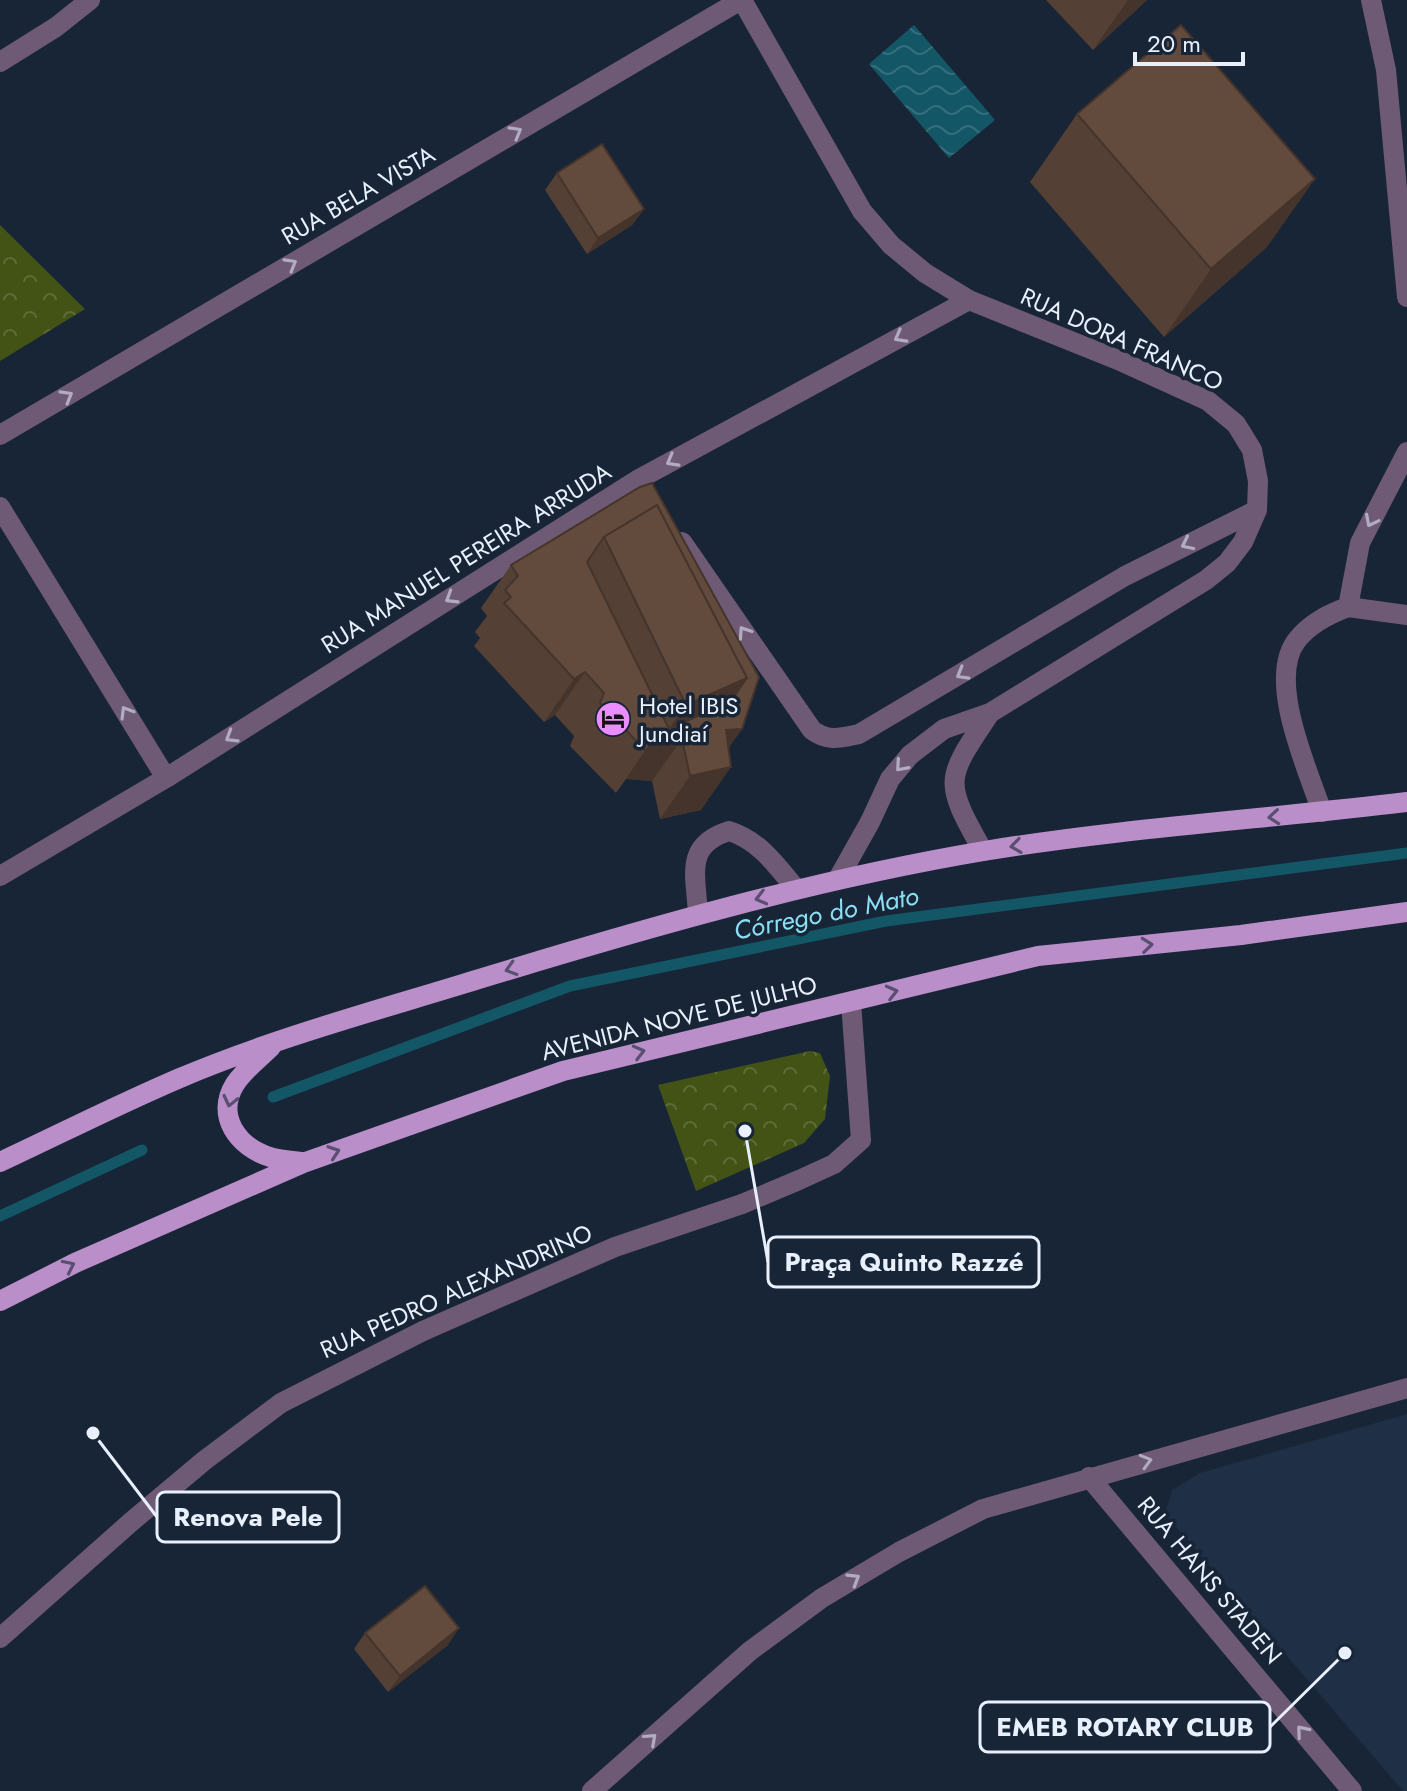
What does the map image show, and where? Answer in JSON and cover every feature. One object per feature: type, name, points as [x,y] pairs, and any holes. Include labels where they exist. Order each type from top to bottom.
[{"type":"main road","points":[[0,1162],[179,1079],[276,1041],[698,914],[838,879],[983,851],[1093,835],[1407,802]]},
{"type":"main road","name":"AVENIDA NOVE DE JULHO","points":[[0,1301],[75,1263],[303,1163],[563,1071],[1038,956],[1241,935],[1407,912]]},
{"type":"main road","points":[[276,1041],[236,1083],[226,1112],[232,1130],[254,1150],[272,1158],[303,1163]]},
{"type":"street","points":[[0,62],[56,27],[90,0]]},
{"type":"street","name":"RUA DORA FRANCO","points":[[742,0],[862,211],[891,245],[925,273],[969,300],[1118,360],[1208,401],[1236,424],[1252,450],[1258,481],[1257,510]]},
{"type":"street","name":"RUA BELA VISTA","points":[[0,435],[742,0]]},
{"type":"street","points":[[1371,0],[1386,70],[1407,297]]},
{"type":"street","name":"RUA MANUEL PEREIRA ARRUDA","points":[[0,876],[643,486],[969,300]]},
{"type":"street","points":[[1348,607],[1360,543],[1407,452]]},
{"type":"street","points":[[0,507],[166,778]]},
{"type":"street","points":[[674,531],[812,730],[823,738],[834,740],[859,734],[1125,576],[1257,510]]},
{"type":"street","points":[[838,879],[890,779],[910,755],[944,729],[990,713],[1206,580],[1227,563],[1243,542],[1257,510]]},
{"type":"street","points":[[1322,812],[1288,703],[1285,666],[1296,640],[1322,617],[1348,607],[1407,615]]},
{"type":"street","points":[[983,851],[962,815],[954,793],[953,775],[990,713]]},
{"type":"street","points":[[698,914],[698,851],[704,842],[729,831],[746,836],[770,857],[796,889]]},
{"type":"street","name":"RUA PEDRO ALEXANDRINO","points":[[0,1638],[205,1460],[281,1403],[423,1331],[615,1247],[742,1204],[834,1164],[861,1140],[851,1002]]},
{"type":"street","points":[[592,1791],[750,1651],[822,1598],[899,1552],[983,1509],[1407,1388]]},
{"type":"street","name":"RUA HANS STADEN","points":[[1089,1477],[1352,1791]]},
{"type":"shaded area","points":[[1407,1414],[1407,1791],[1403,1791],[1165,1514],[1172,1490],[1200,1473]]},
{"type":"green space","points":[[0,225],[85,309],[0,361]]},
{"type":"green space","points":[[810,1051],[820,1053],[830,1076],[825,1119],[804,1143],[696,1191],[658,1085]]},
{"type":"water","points":[[914,25],[995,120],[949,158],[869,64]]},
{"type":"building","points":[[1181,25],[1315,179],[1211,269],[1077,114]]},
{"type":"building","points":[[602,144],[644,209],[598,238],[557,173]]},
{"type":"building","points":[[652,483],[759,677],[742,729],[726,730],[731,767],[690,776],[682,739],[654,737],[646,751],[600,703],[604,693],[585,672],[574,679],[504,603],[511,597],[505,590],[518,576],[511,565],[640,487]],"holes":[[[657,505],[747,678],[730,702],[669,729],[587,562],[604,537]]]},
{"type":"building","points":[[657,505],[747,678],[686,705],[604,537]]},
{"type":"building","points":[[425,1586],[459,1628],[400,1676],[365,1633]]},
{"type":"waterway","name":"Córrego do Mato","points":[[273,1097],[570,986],[886,921],[1407,853]]},
{"type":"waterway","name":"Córrego do Mato","points":[[0,1216],[142,1150]]},
{"type":"place","name":"Hotel IBIS Jundiaí","points":[[613,719]]},
{"type":"place","name":"Praça Quinto Razzé","points":[[745,1131]]},
{"type":"place","name":"Renova Pele","points":[[93,1433]]},
{"type":"place","name":"EMEB ROTARY CLUB","points":[[1345,1653]]}]
